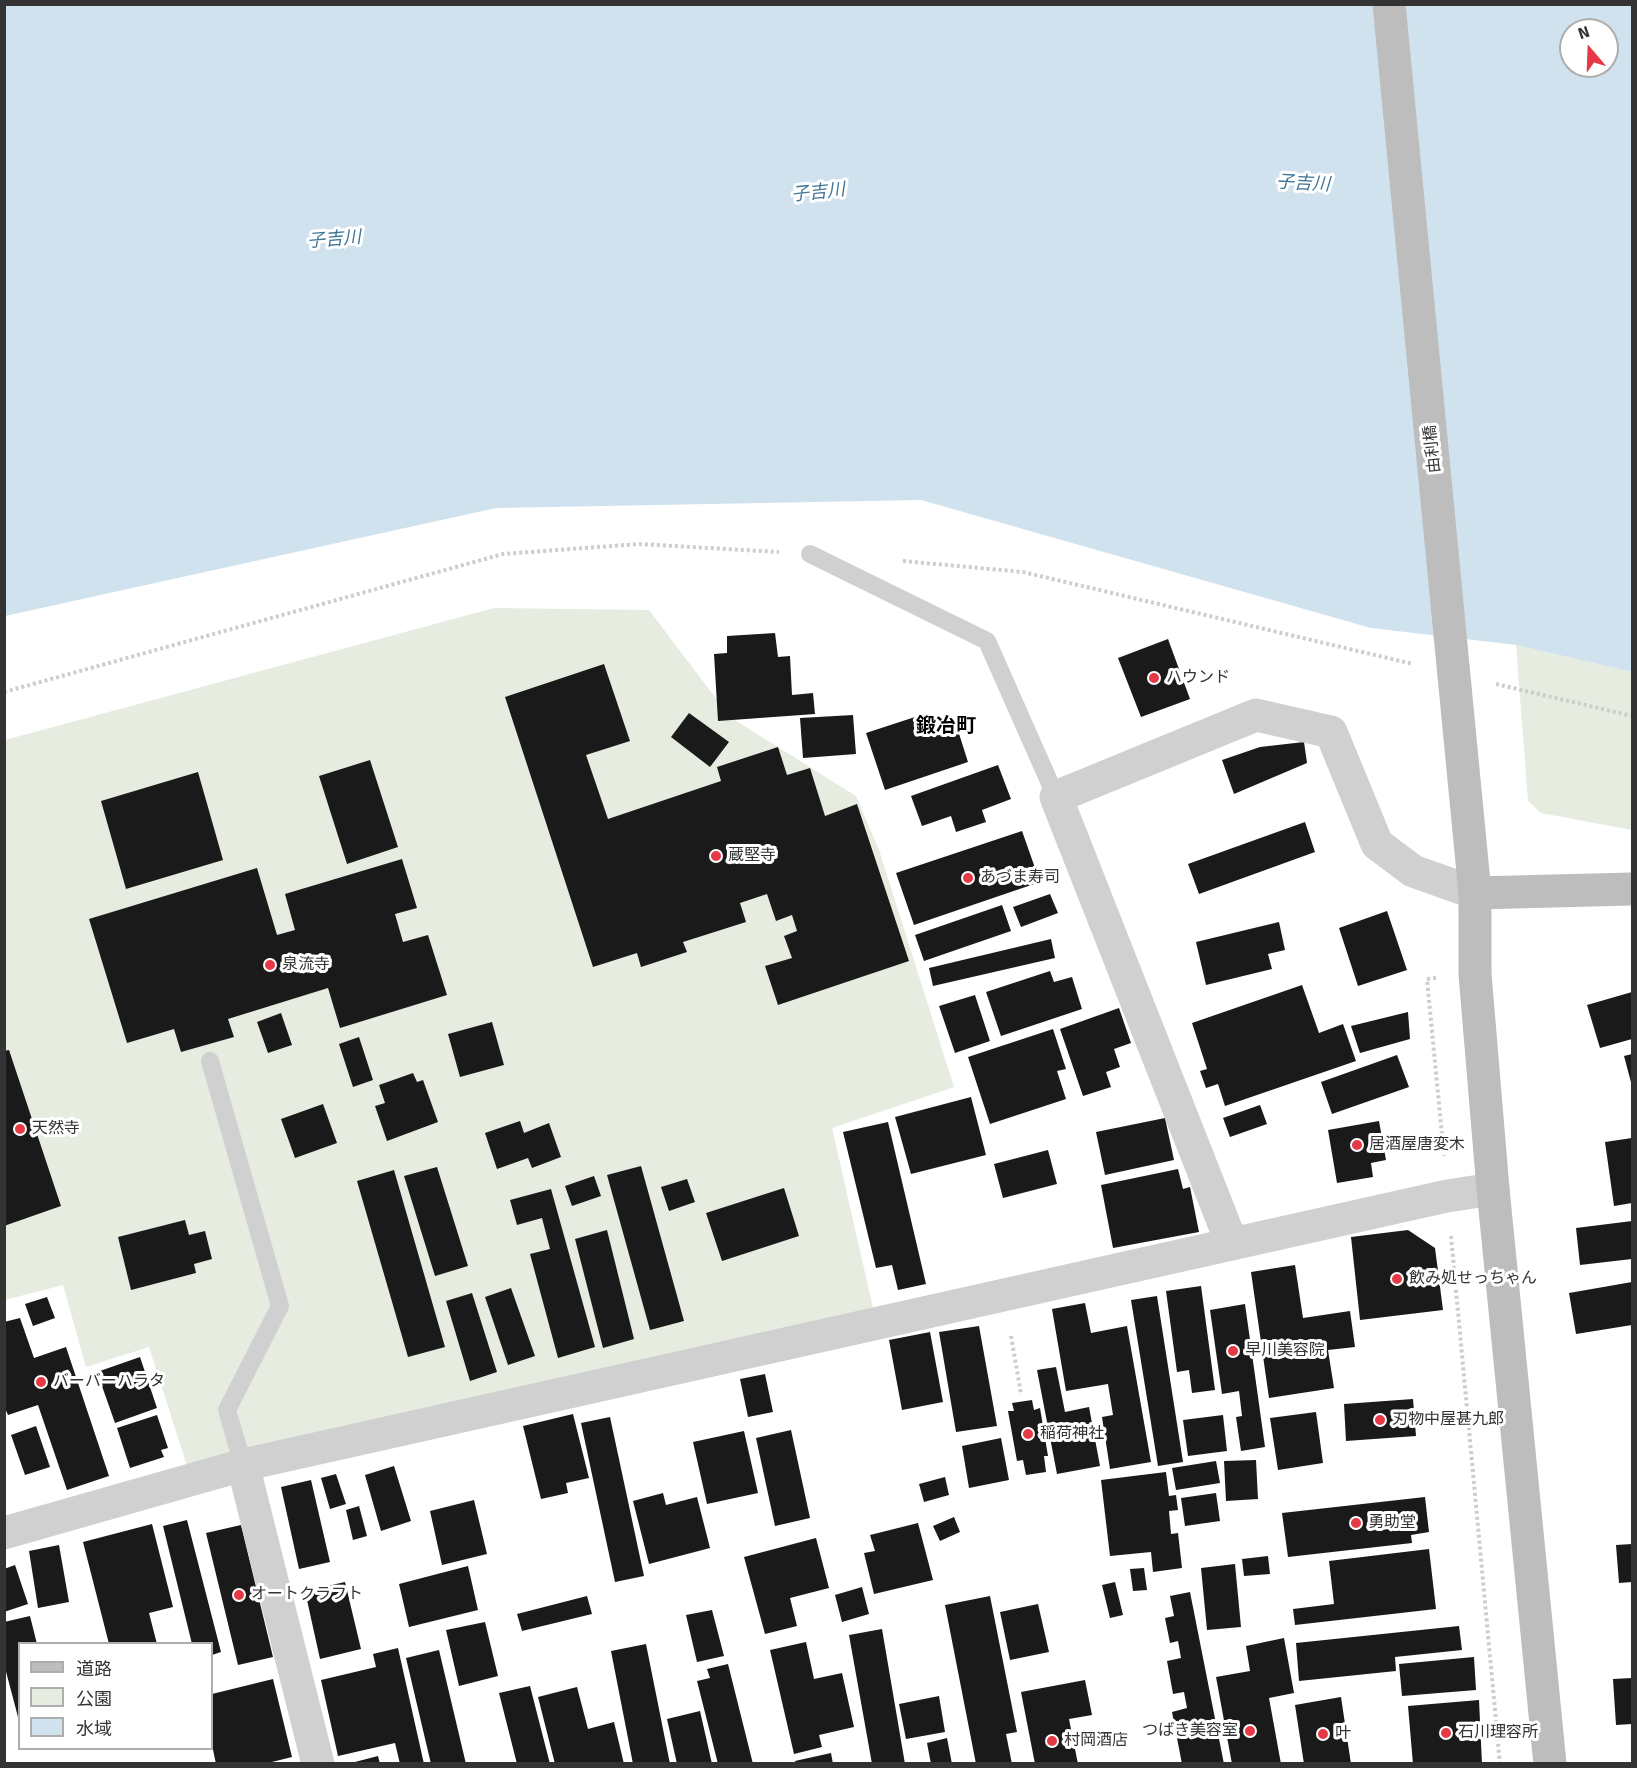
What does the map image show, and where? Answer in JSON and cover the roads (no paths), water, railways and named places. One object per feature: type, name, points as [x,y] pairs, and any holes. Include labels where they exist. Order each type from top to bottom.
[{"type":"street","name":"由利橋","points":[[1389,4],[1475,893],[1475,974],[1493,1189],[1550,1764]]},
{"type":"street","points":[[1232,1244],[1056,797],[1256,715],[1331,732],[1377,844],[1413,871],[1475,893],[1632,889]]},
{"type":"street","points":[[5,1532],[243,1465],[1447,1196],[1493,1189]]},
{"type":"street","points":[[243,1465],[318,1764]]},
{"type":"lane","points":[[810,554],[987,641],[1056,797]]},
{"type":"lane","points":[[210,1061],[280,1306],[227,1410],[243,1465]]},
{"type":"water","name":"子吉川","points":[[4,5],[1632,5],[1632,672],[1516,645],[1371,628],[921,500],[496,508],[5,616]]},
{"type":"place","name":"ハウンド","points":[[1154,678]]},
{"type":"place","name":"蔵堅寺","points":[[716,856]]},
{"type":"place","name":"あづま寿司","points":[[968,878]]},
{"type":"place","name":"泉流寺","points":[[270,965]]},
{"type":"place","name":"天然寺","points":[[20,1129]]},
{"type":"place","name":"居酒屋唐変木","points":[[1357,1145]]},
{"type":"place","name":"飲み処せっちゃん","points":[[1397,1279]]},
{"type":"place","name":"早川美容院","points":[[1233,1351]]},
{"type":"place","name":"バーバーハラタ","points":[[41,1382]]},
{"type":"place","name":"刃物中屋甚九郎","points":[[1380,1420]]},
{"type":"place","name":"稲荷神社","points":[[1028,1434]]},
{"type":"place","name":"勇助堂","points":[[1356,1523]]},
{"type":"place","name":"オートクラフト","points":[[239,1595]]},
{"type":"place","name":"つばき美容室","points":[[1250,1731]]},
{"type":"place","name":"石川理容所","points":[[1446,1733]]},
{"type":"place","name":"叶","points":[[1323,1734]]},
{"type":"place","name":"村岡酒店","points":[[1052,1741]]},
{"type":"district","name":"鍛冶町","points":[[946,727]]}]
